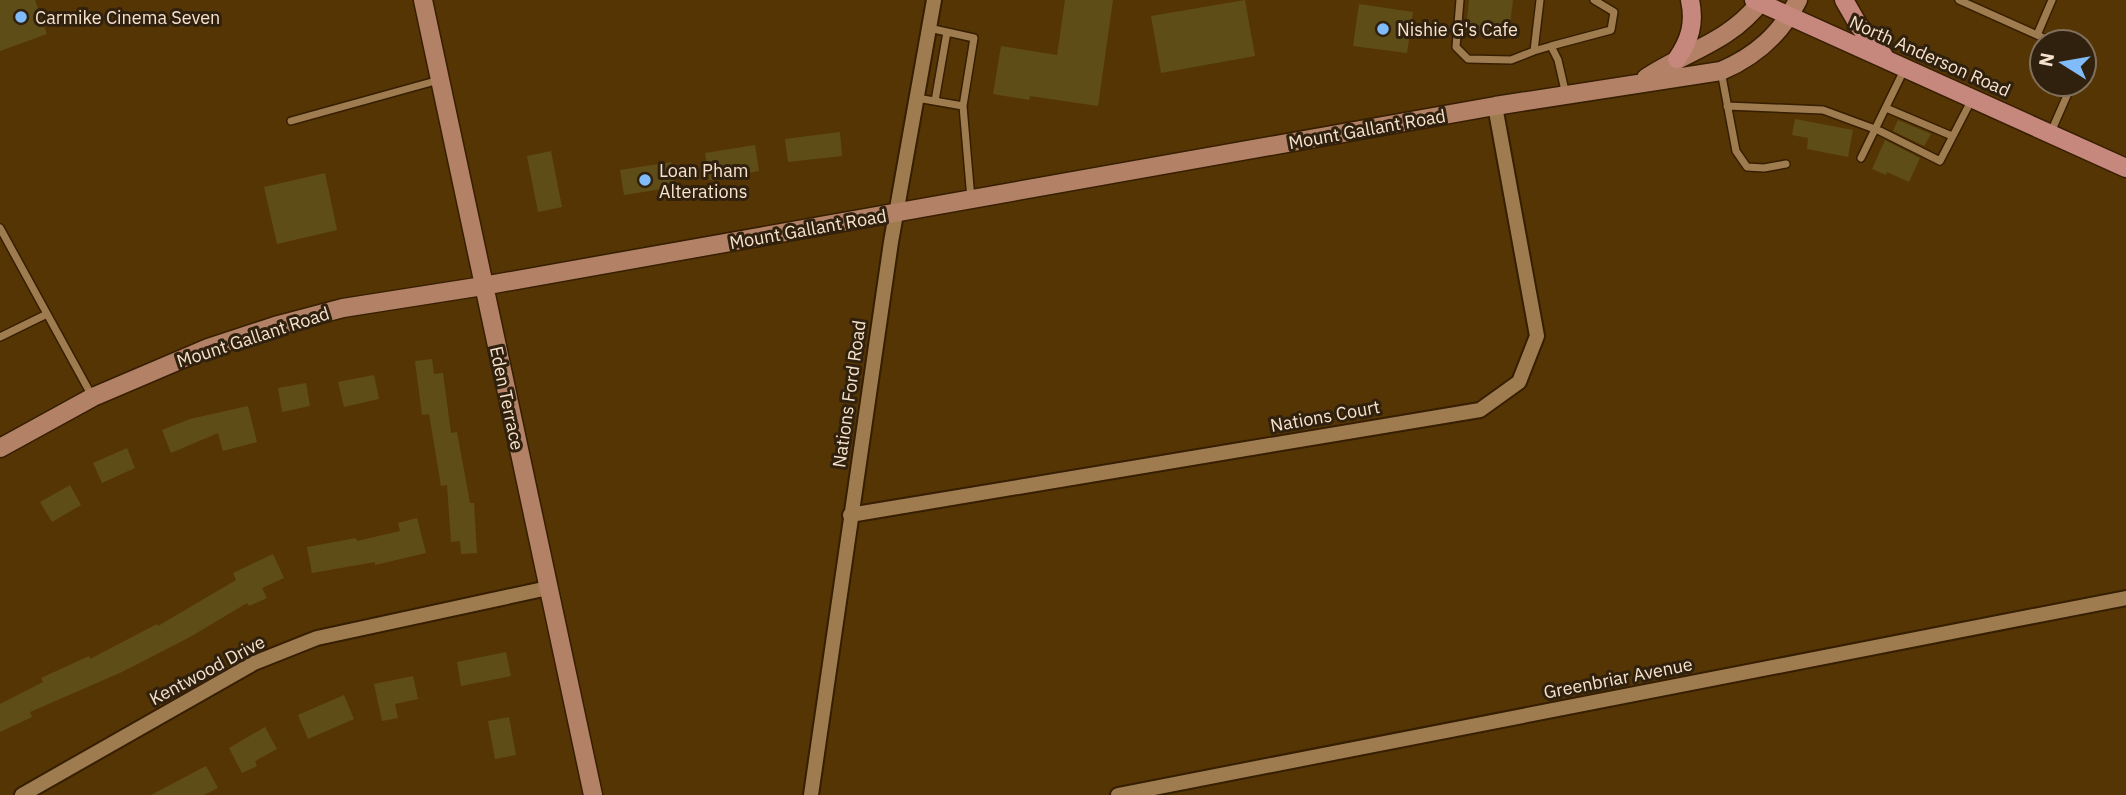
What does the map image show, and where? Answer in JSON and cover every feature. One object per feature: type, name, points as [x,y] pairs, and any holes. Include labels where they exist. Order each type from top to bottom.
[{"type":"main road","points":[[1678,60],[1688,42],[1693,25],[1690,0]]},
{"type":"main road","points":[[1844,0],[1859,26],[1886,59]]},
{"type":"main road","name":"North Anderson Road","points":[[1758,1],[1794,8],[1886,59],[2126,168]]},
{"type":"street","name":"Eden Terrace","points":[[423,0],[593,795]]},
{"type":"street","name":"Nations Ford Road","points":[[811,795],[896,213],[934,0]]},
{"type":"street","name":"Mount Gallant Road","points":[[1640,82],[1737,28],[1758,1]]},
{"type":"street","name":"Mount Gallant Road","points":[[0,448],[93,397],[208,348],[342,308],[483,286],[1640,82],[1721,71],[1769,42],[1794,8]]},
{"type":"street","name":"Nations Court","points":[[850,515],[1480,410],[1519,382],[1537,336],[1495,107]]},
{"type":"street","name":"Kentwood Drive","points":[[27,794],[254,663],[317,638],[548,588]]},
{"type":"street","name":"Greenbriar Avenue","points":[[1118,795],[2126,598]]},
{"type":"lane","points":[[1460,0],[1455,47],[1468,59],[1511,60],[1611,30],[1614,12],[1594,0]]},
{"type":"lane","points":[[1534,51],[1540,0]]},
{"type":"lane","points":[[1959,0],[2028,31]]},
{"type":"lane","points":[[2040,28],[2052,0]]},
{"type":"lane","points":[[929,29],[974,38],[962,106],[971,200]]},
{"type":"lane","points":[[935,101],[947,32]]},
{"type":"lane","points":[[1551,46],[1558,60],[1566,95]]},
{"type":"lane","points":[[1861,158],[1905,68]]},
{"type":"lane","points":[[1721,71],[1736,151],[1747,167],[1764,168],[1786,163]]},
{"type":"lane","points":[[291,121],[440,80]]},
{"type":"lane","points":[[916,98],[962,106]]},
{"type":"lane","points":[[1727,106],[1823,110],[1875,129],[1940,161],[1972,98]]},
{"type":"lane","points":[[2050,134],[2066,98]]},
{"type":"lane","points":[[1886,108],[1952,136]]},
{"type":"lane","points":[[0,228],[93,397]]},
{"type":"lane","points":[[0,337],[47,314]]},
{"type":"building","name":"Carmike Cinema Seven","points":[[0,0],[35,0],[47,34],[0,51]]},
{"type":"building","points":[[1065,0],[1113,0],[1098,106],[1030,96],[1029,100],[993,94],[1001,46],[1057,55]]},
{"type":"building","points":[[1245,0],[1255,56],[1161,73],[1151,16]]},
{"type":"building","points":[[1469,0],[1513,0],[1509,33],[1466,28]]},
{"type":"building","name":"Nishie G's Cafe","points":[[1359,4],[1413,12],[1407,53],[1353,46]]},
{"type":"building","points":[[1795,119],[1853,130],[1848,157],[1807,149],[1808,138],[1792,135]]},
{"type":"building","points":[[1898,120],[1931,134],[1924,146],[1893,131]]},
{"type":"building","points":[[840,132],[842,156],[788,162],[785,139]]},
{"type":"building","points":[[1885,140],[1920,158],[1909,182],[1887,172],[1886,175],[1872,169]]},
{"type":"building","points":[[755,145],[759,171],[709,180],[705,153]]},
{"type":"building","points":[[551,151],[562,207],[538,212],[527,156]]},
{"type":"building","points":[[671,162],[675,187],[624,195],[620,170]]},
{"type":"building","points":[[325,173],[337,230],[277,244],[264,187]]},
{"type":"building","points":[[432,359],[434,374],[443,373],[451,433],[457,432],[470,503],[474,503],[477,553],[461,554],[460,541],[451,542],[447,485],[441,486],[429,414],[422,415],[415,361]]},
{"type":"building","points":[[374,375],[379,399],[344,407],[338,382]]},
{"type":"building","points":[[306,383],[310,406],[282,412],[278,388]]},
{"type":"building","points":[[248,406],[257,442],[223,451],[218,433],[171,453],[162,430],[190,419]]},
{"type":"building","points":[[127,448],[135,468],[102,483],[93,463]]},
{"type":"building","points":[[70,485],[81,505],[52,522],[40,502]]},
{"type":"building","points":[[417,518],[426,553],[375,565],[375,562],[312,573],[307,547],[356,538],[357,541],[400,531],[398,523]]},
{"type":"building","points":[[273,554],[284,578],[262,588],[267,598],[249,606],[247,603],[190,637],[122,672],[30,712],[32,717],[0,732],[0,704],[43,682],[41,678],[89,656],[90,659],[157,624],[158,626],[236,580],[233,573]]},
{"type":"building","points":[[506,652],[511,676],[461,686],[457,662]]},
{"type":"building","points":[[413,676],[418,699],[395,704],[398,718],[382,721],[374,684]]},
{"type":"building","points":[[344,695],[354,719],[308,739],[298,715]]},
{"type":"building","points":[[509,717],[516,755],[495,759],[488,721]]},
{"type":"building","points":[[265,727],[277,749],[255,761],[257,766],[242,773],[229,748]]},
{"type":"building","points":[[206,766],[218,788],[204,795],[151,795]]},
{"type":"place","name":"Carmike Cinema Seven","points":[[21,17]]},
{"type":"place","name":"Nishie G's Cafe","points":[[1383,29]]},
{"type":"place","name":"Loan Pham Alterations","points":[[645,180]]}]
